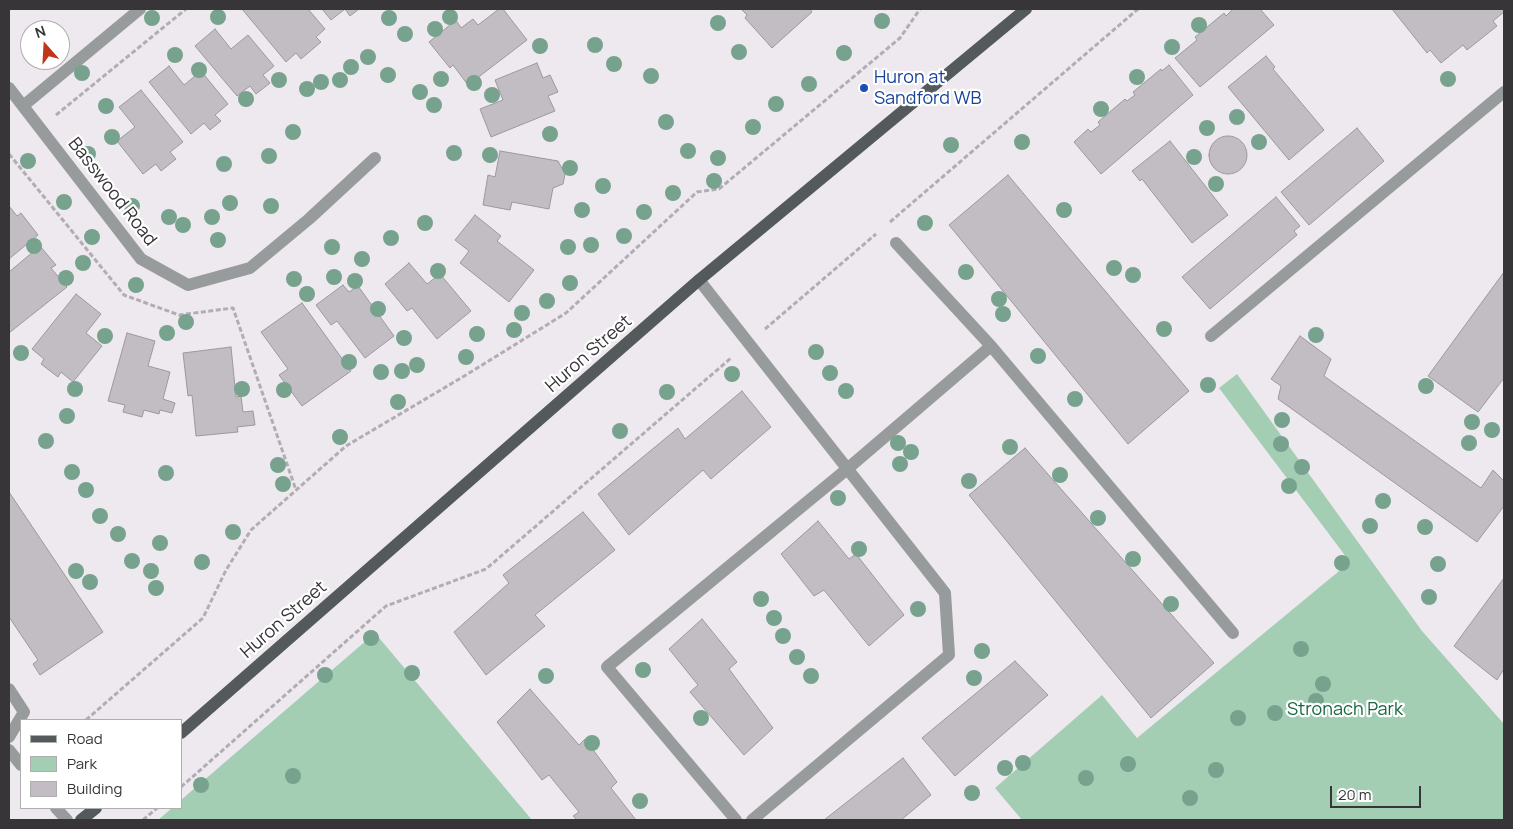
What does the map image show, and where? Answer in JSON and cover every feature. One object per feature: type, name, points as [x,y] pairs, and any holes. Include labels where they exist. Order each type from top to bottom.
[{"type":"main road","name":"Huron Street","points":[[182,732],[700,280],[1026,9]]},
{"type":"main road","points":[[81,820],[95,809]]},
{"type":"street","points":[[24,106],[140,9]]},
{"type":"street","name":"Basswood Road","points":[[9,88],[141,259],[188,286],[250,268],[309,219],[375,158]]},
{"type":"street","points":[[1211,336],[1504,92]]},
{"type":"street","points":[[896,244],[991,346],[1233,632]]},
{"type":"street","points":[[700,280],[846,470],[945,593],[949,655],[752,820]]},
{"type":"street","points":[[736,820],[607,667],[846,470],[991,346]]},
{"type":"street","points":[[9,689],[24,712],[9,737]]},
{"type":"street","points":[[9,750],[20,764]]},
{"type":"street","points":[[57,809],[67,820]]},
{"type":"path","points":[[40,128],[186,9]]},
{"type":"path","points":[[87,719],[203,618],[226,570],[251,530],[346,446],[566,313],[697,192],[719,189],[900,38],[920,9]]},
{"type":"path","points":[[889,222],[1138,9]]},
{"type":"path","points":[[182,786],[386,606],[486,569],[881,229]]},
{"type":"path","points":[[233,308],[296,490]]},
{"type":"path","points":[[143,820],[156,809]]},
{"type":"green space","name":"Stronach Park","points":[[1237,374],[1422,631],[1504,724],[1504,820],[1022,820],[995,788],[1102,695],[1137,738],[1350,562],[1219,388]]},
{"type":"green space","points":[[375,633],[532,820],[158,820],[171,809],[182,809],[182,799]]},
{"type":"building","points":[[242,9],[308,9],[325,29],[316,37],[321,42],[301,59],[296,53],[286,62]]},
{"type":"building","points":[[322,9],[345,9],[331,20]]},
{"type":"building","points":[[345,9],[359,9],[350,16]]},
{"type":"building","points":[[499,9],[503,9],[527,40],[468,85],[453,65],[450,68],[429,42],[456,20],[461,28],[473,19],[478,25]]},
{"type":"building","points":[[741,9],[810,9],[812,12],[772,48],[745,18],[747,15]]},
{"type":"building","points":[[1233,9],[1260,9],[1274,25],[1200,87],[1175,58],[1197,40],[1195,37],[1224,13],[1226,16]]},
{"type":"building","points":[[1392,9],[1504,9],[1504,12],[1493,21],[1497,26],[1467,50],[1463,45],[1441,63],[1430,50],[1427,53]]},
{"type":"building","points":[[215,29],[231,49],[248,35],[274,66],[263,75],[270,83],[256,94],[250,86],[237,96],[195,46]]},
{"type":"building","points":[[1266,56],[1275,67],[1273,69],[1324,130],[1289,160],[1228,87]]},
{"type":"building","points":[[537,63],[543,78],[550,75],[558,92],[548,96],[555,111],[491,137],[480,109],[503,100],[495,80]]},
{"type":"building","points":[[1169,65],[1193,95],[1101,174],[1074,142],[1088,129],[1091,132],[1100,125],[1098,122],[1125,99],[1127,101],[1135,95],[1133,92],[1161,69],[1162,71]]},
{"type":"building","points":[[169,66],[184,85],[201,71],[228,104],[215,115],[221,121],[210,130],[204,123],[191,134],[149,82]]},
{"type":"building","points":[[141,90],[183,142],[170,152],[176,159],[161,171],[156,164],[143,174],[117,141],[135,127],[119,107]]},
{"type":"building","points":[[1357,128],[1384,161],[1309,225],[1281,192]]},
{"type":"building","points":[[1228,136],[1242,141],[1247,155],[1242,169],[1228,174],[1214,169],[1209,155],[1214,141]]},
{"type":"building","points":[[1170,141],[1228,215],[1192,243],[1142,179],[1140,181],[1132,171]]},
{"type":"building","points":[[500,151],[558,161],[565,174],[563,184],[553,188],[549,209],[512,202],[510,210],[483,205],[488,175],[495,177]]},
{"type":"building","points":[[1008,175],[1189,391],[1128,444],[949,225]]},
{"type":"building","points":[[1276,197],[1300,226],[1294,231],[1297,235],[1210,309],[1182,277]]},
{"type":"building","points":[[9,206],[17,216],[21,213],[38,235],[9,259]]},
{"type":"building","points":[[475,215],[501,236],[497,241],[534,270],[509,302],[460,263],[469,251],[455,240]]},
{"type":"building","points":[[40,246],[56,265],[51,268],[67,287],[9,333],[9,272]]},
{"type":"building","points":[[409,263],[427,284],[440,274],[471,311],[437,339],[412,308],[407,311],[385,284]]},
{"type":"building","points":[[1504,272],[1504,378],[1478,412],[1428,376]]},
{"type":"building","points":[[343,285],[349,292],[358,286],[394,336],[365,358],[337,321],[331,325],[316,305]]},
{"type":"building","points":[[76,294],[101,314],[86,333],[102,346],[73,382],[61,372],[58,377],[41,364],[44,359],[32,349]]},
{"type":"building","points":[[302,303],[351,371],[302,406],[279,375],[288,369],[261,332]]},
{"type":"building","points":[[127,333],[155,341],[148,366],[170,372],[163,399],[175,403],[172,413],[160,410],[159,414],[144,410],[142,417],[123,412],[125,405],[108,401]]},
{"type":"building","points":[[1300,336],[1331,359],[1324,376],[1481,488],[1493,470],[1504,481],[1504,506],[1477,542],[1278,399],[1281,386],[1271,379]]},
{"type":"building","points":[[231,347],[236,397],[241,396],[243,412],[253,411],[255,425],[237,427],[238,432],[196,436],[192,395],[188,396],[183,353]]},
{"type":"building","points":[[742,391],[771,427],[711,479],[703,470],[629,535],[598,494],[678,428],[685,439]]},
{"type":"building","points":[[1025,448],[1214,663],[1151,718],[969,495]]},
{"type":"building","points":[[9,492],[103,632],[40,675],[33,664],[38,660],[9,617]]},
{"type":"building","points":[[583,512],[615,550],[535,615],[545,626],[486,675],[454,632],[509,583],[503,575]]},
{"type":"building","points":[[818,521],[849,559],[856,554],[904,615],[869,646],[824,590],[814,596],[781,554]]},
{"type":"building","points":[[1504,578],[1504,669],[1497,680],[1454,646]]},
{"type":"building","points":[[702,619],[737,662],[729,669],[773,728],[744,755],[690,692],[698,685],[669,649]]},
{"type":"building","points":[[1015,661],[1048,695],[955,776],[922,738]]},
{"type":"building","points":[[530,689],[579,745],[585,739],[617,782],[611,788],[636,820],[577,820],[573,816],[579,812],[549,775],[542,780],[497,722]]},
{"type":"building","points":[[903,758],[931,795],[901,820],[824,820]]},
{"type":"place","name":"Huron at Sandford WB","points":[[864,88]]}]
